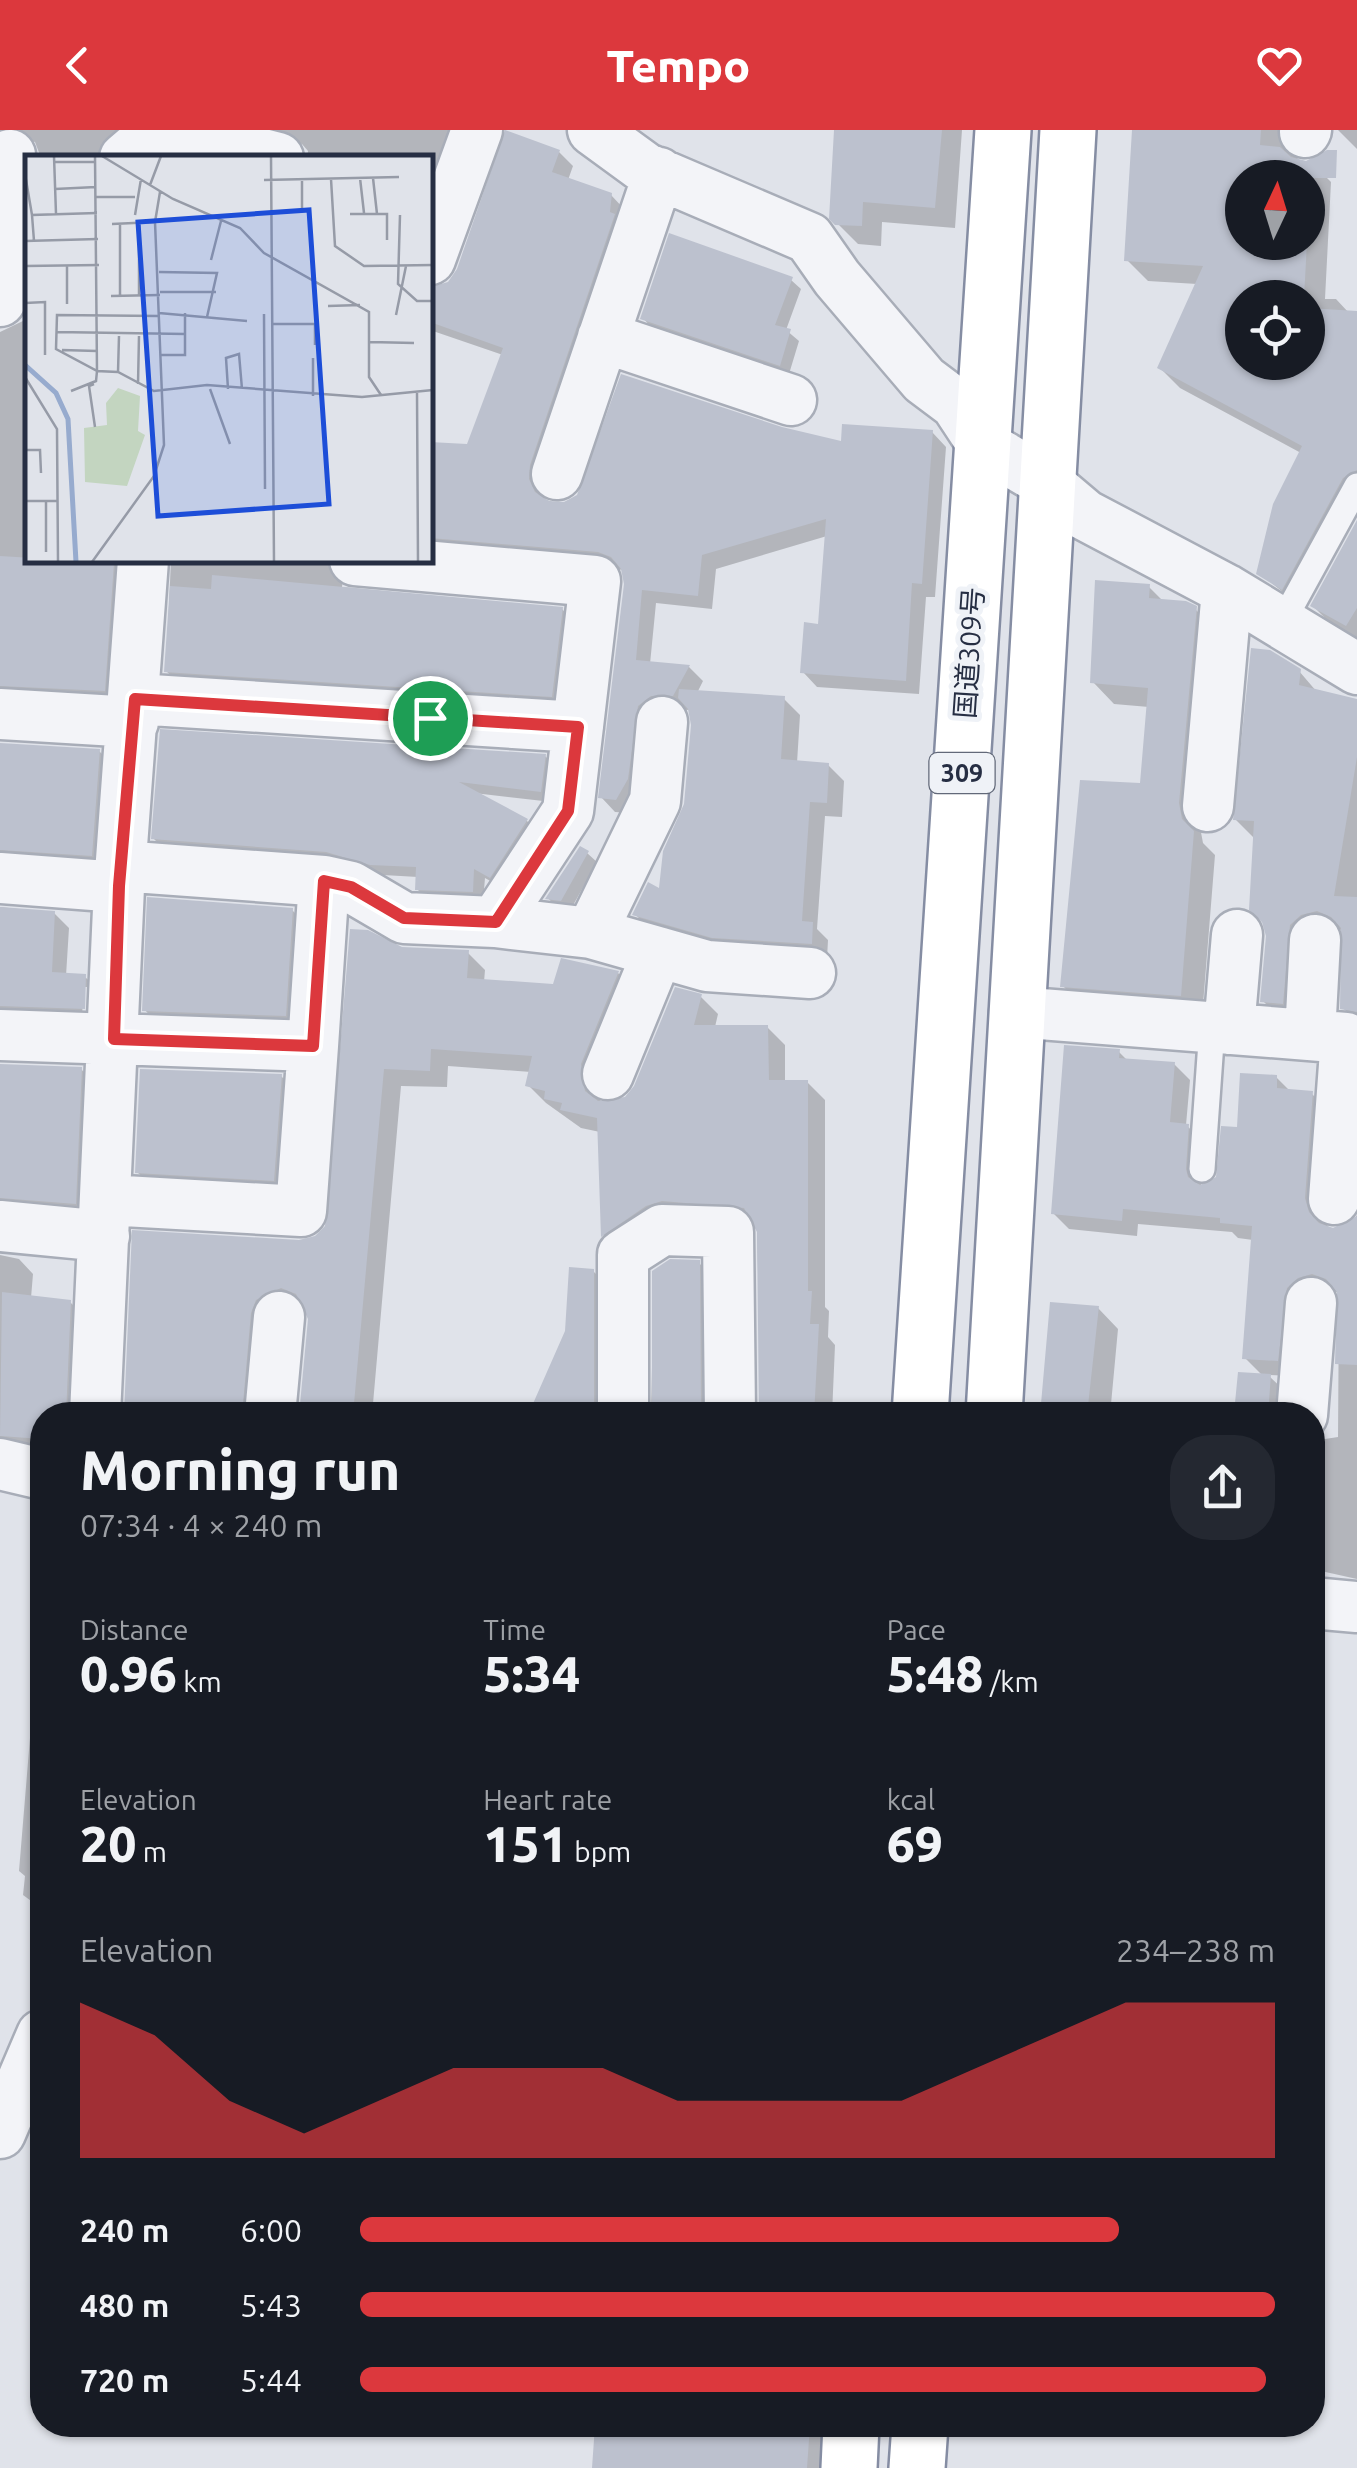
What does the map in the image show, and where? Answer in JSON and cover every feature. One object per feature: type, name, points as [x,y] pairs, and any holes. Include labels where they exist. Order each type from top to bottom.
[{"type":"highway","name":"国道309号","points":[[921,1402],[1003,130]]},
{"type":"highway","name":"309","points":[[995,1402],[1068,130]]},
{"type":"highway","points":[[848,2468],[851,2437]]},
{"type":"highway","points":[[918,2468],[919,2437]]},
{"type":"street","points":[[432,254],[477,130]]},
{"type":"street","points":[[593,130],[659,173],[809,238],[837,278],[924,380],[956,404],[983,445],[1046,482],[1085,515],[1226,590],[1357,669]]},
{"type":"street","points":[[144,144],[249,155]]},
{"type":"street","points":[[0,302],[16,156]]},
{"type":"street","points":[[557,474],[659,173]]},
{"type":"street","points":[[603,336],[790,400]]},
{"type":"street","points":[[96,1402],[120,876],[144,562]]},
{"type":"street","points":[[378,562],[595,581],[568,811],[496,922]]},
{"type":"street","points":[[1208,806],[1226,590]]},
{"type":"street","points":[[0,714],[134,710],[578,727]]},
{"type":"street","points":[[591,933],[655,801],[662,722]]},
{"type":"street","points":[[0,878],[120,876],[324,881],[351,887],[404,918],[496,922],[591,933],[707,966],[810,973]]},
{"type":"street","points":[[0,1226],[301,1211],[324,881]]},
{"type":"street","points":[[1220,1028],[1237,936]]},
{"type":"street","points":[[1310,1035],[1315,940]]},
{"type":"street","points":[[608,1074],[658,952]]},
{"type":"street","points":[[1015,1012],[1346,1038],[1334,1199]]},
{"type":"street","points":[[0,1036],[313,1046]]},
{"type":"street","points":[[622,1402],[623,1255],[662,1230],[728,1232],[730,1402]]},
{"type":"street","points":[[1303,1402],[1311,1303]]},
{"type":"street","points":[[271,1402],[279,1317]]},
{"type":"street","points":[[0,1464],[30,1471]]},
{"type":"street","points":[[1325,1604],[1357,1607]]},
{"type":"street","points":[[0,2133],[30,2063]]},
{"type":"lane","points":[[1282,623],[1357,486]]},
{"type":"lane","points":[[1202,1169],[1220,1028]]},
{"type":"building","points":[[505,130],[560,150],[552,172],[612,193],[610,212],[615,214],[530,465],[529,479],[535,492],[549,501],[564,502],[577,495],[621,374],[782,427],[841,441],[842,424],[933,430],[922,584],[912,583],[906,681],[800,673],[804,622],[818,624],[826,519],[702,555],[698,596],[642,590],[636,660],[690,665],[673,696],[651,696],[638,706],[628,779],[616,800],[598,798],[624,584],[621,569],[611,557],[598,552],[432,538],[432,442],[467,444],[503,348],[432,323],[432,286],[448,282],[457,269]]},
{"type":"building","points":[[834,130],[942,130],[935,208],[863,202],[862,226],[835,225],[829,219]]},
{"type":"building","points":[[1132,130],[1261,130],[1260,145],[1280,147],[1291,157],[1302,160],[1225,160],[1225,260],[1306,260],[1305,280],[1225,280],[1225,380],[1325,380],[1325,309],[1357,311],[1357,470],[1343,478],[1282,590],[1256,574],[1273,504],[1302,446],[1157,368],[1203,266],[1124,261]]},
{"type":"building","points":[[1327,150],[1337,150],[1336,178],[1325,178],[1325,160],[1308,160]]},
{"type":"building","points":[[669,233],[793,277],[775,325],[791,329],[780,366],[640,319]]},
{"type":"building","points":[[1357,520],[1357,608],[1346,626],[1310,606]]},
{"type":"building","points":[[0,556],[25,558],[25,562],[114,563],[105,691],[0,686]]},
{"type":"building","points":[[212,575],[563,607],[552,697],[164,672],[170,586],[211,589]]},
{"type":"building","points":[[1095,580],[1150,584],[1149,598],[1186,601],[1197,606],[1179,803],[1182,819],[1194,831],[1181,996],[1060,987],[1080,780],[1140,783],[1148,688],[1090,683]]},
{"type":"building","points":[[1251,648],[1270,650],[1301,669],[1299,685],[1357,699],[1357,757],[1334,896],[1357,897],[1357,1012],[1340,1009],[1341,928],[1331,917],[1317,911],[1301,915],[1290,925],[1283,1004],[1260,1002],[1266,936],[1262,922],[1249,910],[1254,821],[1233,820]]},
{"type":"building","points":[[679,689],[785,696],[781,759],[829,763],[827,803],[810,802],[802,921],[813,922],[812,944],[712,938],[632,915],[648,882],[659,888],[663,851],[684,804],[691,725],[688,709],[678,698]]},
{"type":"building","points":[[160,729],[546,754],[541,792],[459,782],[528,819],[490,878],[474,869],[473,892],[415,890],[416,867],[370,865],[326,852],[151,839]]},
{"type":"building","points":[[0,743],[100,749],[92,856],[0,850]]},
{"type":"building","points":[[580,846],[589,851],[561,901],[545,899]]},
{"type":"building","points":[[147,897],[293,908],[286,1016],[142,1011]]},
{"type":"building","points":[[0,907],[55,911],[52,972],[86,974],[85,1009],[0,1006]]},
{"type":"building","points":[[350,929],[368,930],[402,947],[469,950],[467,978],[553,984],[561,958],[619,971],[581,1064],[585,1091],[598,1101],[625,1097],[634,1086],[675,987],[702,994],[694,1025],[768,1025],[769,1080],[808,1080],[808,1291],[812,1291],[810,1324],[819,1324],[815,1402],[759,1402],[757,1232],[744,1208],[662,1201],[646,1206],[601,1237],[597,1118],[560,1110],[562,1103],[544,1099],[545,1091],[525,1086],[532,1056],[431,1049],[430,1071],[384,1069],[354,1402],[300,1402],[308,1319],[296,1294],[281,1288],[256,1300],[251,1313],[243,1402],[125,1402],[132,1230],[299,1240],[315,1236],[325,1226]]},
{"type":"building","points":[[1064,1045],[1120,1049],[1119,1058],[1175,1062],[1170,1122],[1189,1124],[1186,1169],[1188,1177],[1200,1185],[1216,1177],[1221,1126],[1237,1127],[1240,1073],[1277,1075],[1277,1088],[1313,1091],[1305,1198],[1309,1212],[1319,1223],[1333,1228],[1357,1216],[1357,1365],[1335,1364],[1337,1292],[1326,1279],[1312,1274],[1298,1278],[1287,1288],[1278,1361],[1242,1359],[1252,1226],[1220,1223],[1220,1218],[1123,1209],[1122,1221],[1051,1214]]},
{"type":"building","points":[[0,1064],[82,1067],[76,1204],[0,1198]]},
{"type":"building","points":[[140,1069],[282,1074],[274,1181],[135,1173]]},
{"type":"building","points":[[670,1259],[700,1260],[701,1402],[652,1402],[652,1271]]},
{"type":"building","points":[[569,1267],[594,1269],[594,1402],[534,1402],[565,1331]]},
{"type":"building","points":[[2,1292],[71,1300],[67,1402],[30,1402],[30,1438],[0,1436]]},
{"type":"building","points":[[1050,1302],[1099,1306],[1088,1402],[1041,1402]]},
{"type":"building","points":[[1238,1372],[1271,1374],[1269,1402],[1235,1402]]},
{"type":"building","points":[[594,2437],[809,2437],[807,2468],[592,2468]]},
{"type":"route","points":[[135,699],[430,718],[578,727],[568,811],[496,922],[404,918],[351,887],[324,881],[313,1046],[114,1039],[119,886],[135,699]]}]
